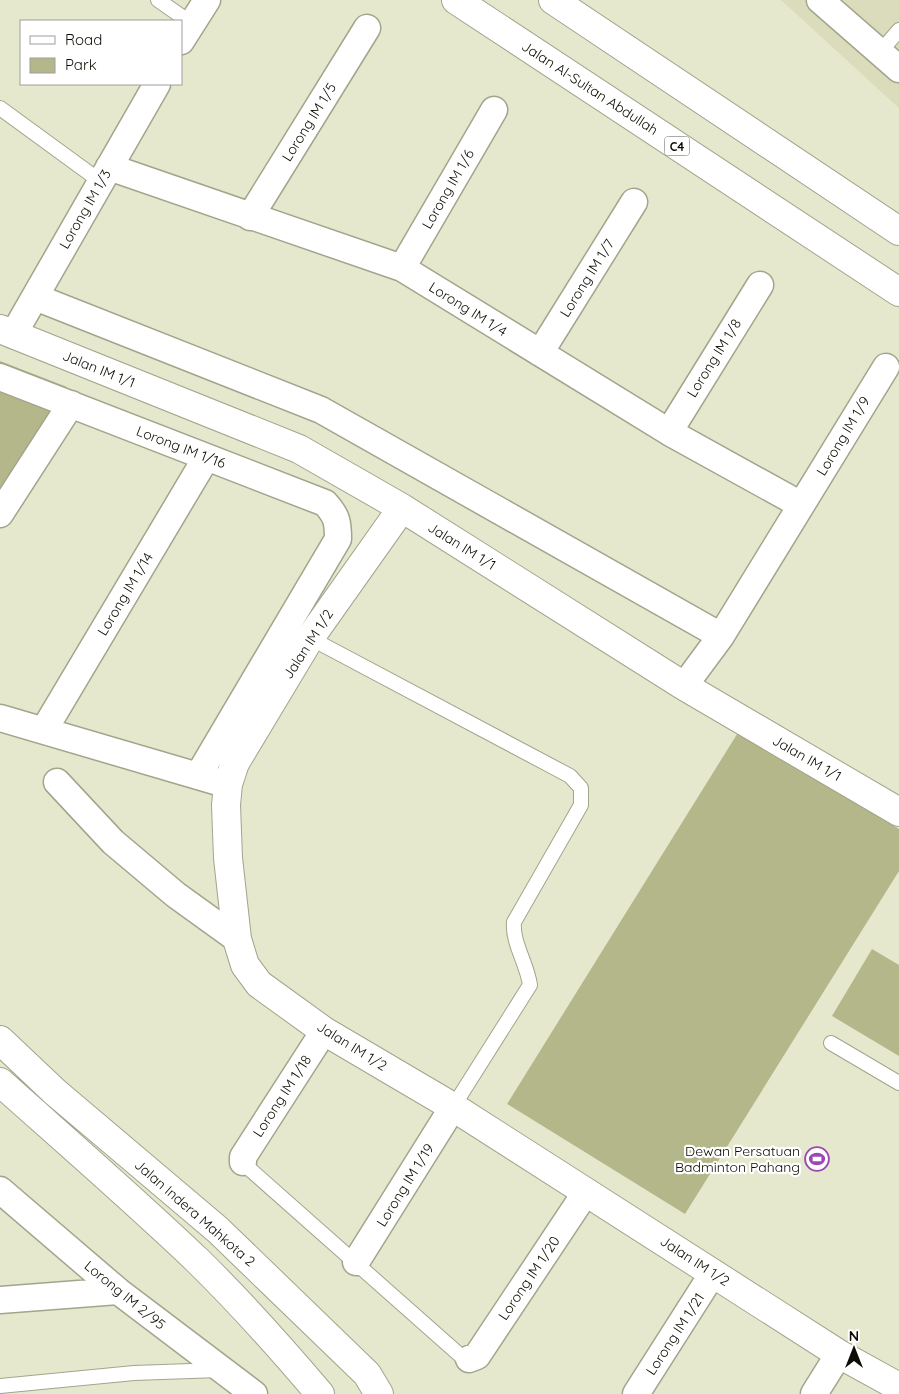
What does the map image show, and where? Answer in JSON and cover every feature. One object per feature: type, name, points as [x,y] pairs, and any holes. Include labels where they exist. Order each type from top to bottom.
[{"type":"street","points":[[186,32],[207,0]]},
{"type":"street","name":"Jalan Al-Sultan Abdullah","points":[[456,0],[899,292]]},
{"type":"street","points":[[553,0],[899,231]]},
{"type":"street","points":[[820,0],[899,69]]},
{"type":"street","name":"Lorong IM 1/5","points":[[250,217],[368,28]]},
{"type":"street","name":"Lorong IM 1/3","points":[[7,332],[35,297],[156,85]]},
{"type":"street","name":"Lorong IM 1/6","points":[[402,268],[494,110]]},
{"type":"street","name":"Lorong IM 1/4","points":[[105,174],[250,217],[402,268],[669,432],[801,505]]},
{"type":"street","name":"Lorong IM 1/7","points":[[540,353],[634,202]]},
{"type":"street","name":"Lorong IM 1/8","points":[[669,432],[760,284]]},
{"type":"street","points":[[35,297],[321,410],[721,636]]},
{"type":"street","name":"Jalan IM 1/1","points":[[7,332],[299,448],[402,508],[684,686],[899,812]]},
{"type":"street","name":"Lorong IM 1/9","points":[[684,686],[721,636],[886,367]]},
{"type":"street","name":"Lorong IM 1/16","points":[[0,377],[325,503],[334,513],[338,525],[338,539],[198,776]]},
{"type":"street","points":[[0,514],[71,404]]},
{"type":"street","name":"Lorong IM 1/14","points":[[44,730],[206,458]]},
{"type":"street","name":"Jalan IM 1/2","points":[[402,508],[310,638],[235,763],[228,784],[226,805],[228,858],[237,939],[245,965],[259,984],[324,1031],[453,1108],[840,1354],[899,1386]]},
{"type":"street","points":[[0,718],[228,784]]},
{"type":"street","points":[[57,782],[120,848],[176,895],[237,939]]},
{"type":"street","name":"Lorong IM 1/18","points":[[243,1162],[243,1156],[324,1031]]},
{"type":"street","name":"Jalan Indera Mahkota 2","points":[[0,1040],[56,1092],[218,1230],[368,1374],[380,1394]]},
{"type":"street","points":[[0,1082],[198,1261],[279,1346],[320,1394]]},
{"type":"street","name":"Lorong IM 1/19","points":[[356,1262],[453,1108]]},
{"type":"street","name":"Lorong IM 1/20","points":[[469,1358],[477,1356],[586,1192]]},
{"type":"street","name":"Lorong IM 2/95","points":[[3,1196],[118,1291],[254,1394]]},
{"type":"street","name":"Lorong IM 1/21","points":[[636,1394],[713,1273]]},
{"type":"street","points":[[0,1300],[118,1291]]},
{"type":"street","points":[[814,1394],[840,1354]]},
{"type":"lane","points":[[158,0],[176,20]]},
{"type":"lane","points":[[880,52],[899,30]]},
{"type":"lane","points":[[0,108],[105,174]]},
{"type":"lane","points":[[310,638],[570,776],[581,788],[581,806],[514,922],[513,932],[528,972],[530,985],[453,1108]]},
{"type":"lane","points":[[831,1043],[899,1083]]},
{"type":"lane","points":[[243,1162],[462,1357],[469,1358]]},
{"type":"lane","points":[[0,1386],[134,1373],[220,1370]]},
{"type":"shaded area","points":[[781,0],[899,0],[899,108]]},
{"type":"green space","points":[[0,361],[67,387],[0,499]]},
{"type":"green space","points":[[739,731],[899,829],[899,871],[685,1214],[507,1104]]},
{"type":"green space","points":[[872,949],[899,965],[899,1056],[832,1016]]},
{"type":"place","name":"Dewan Persatuan Badminton Pahang","points":[[817,1159]]}]
